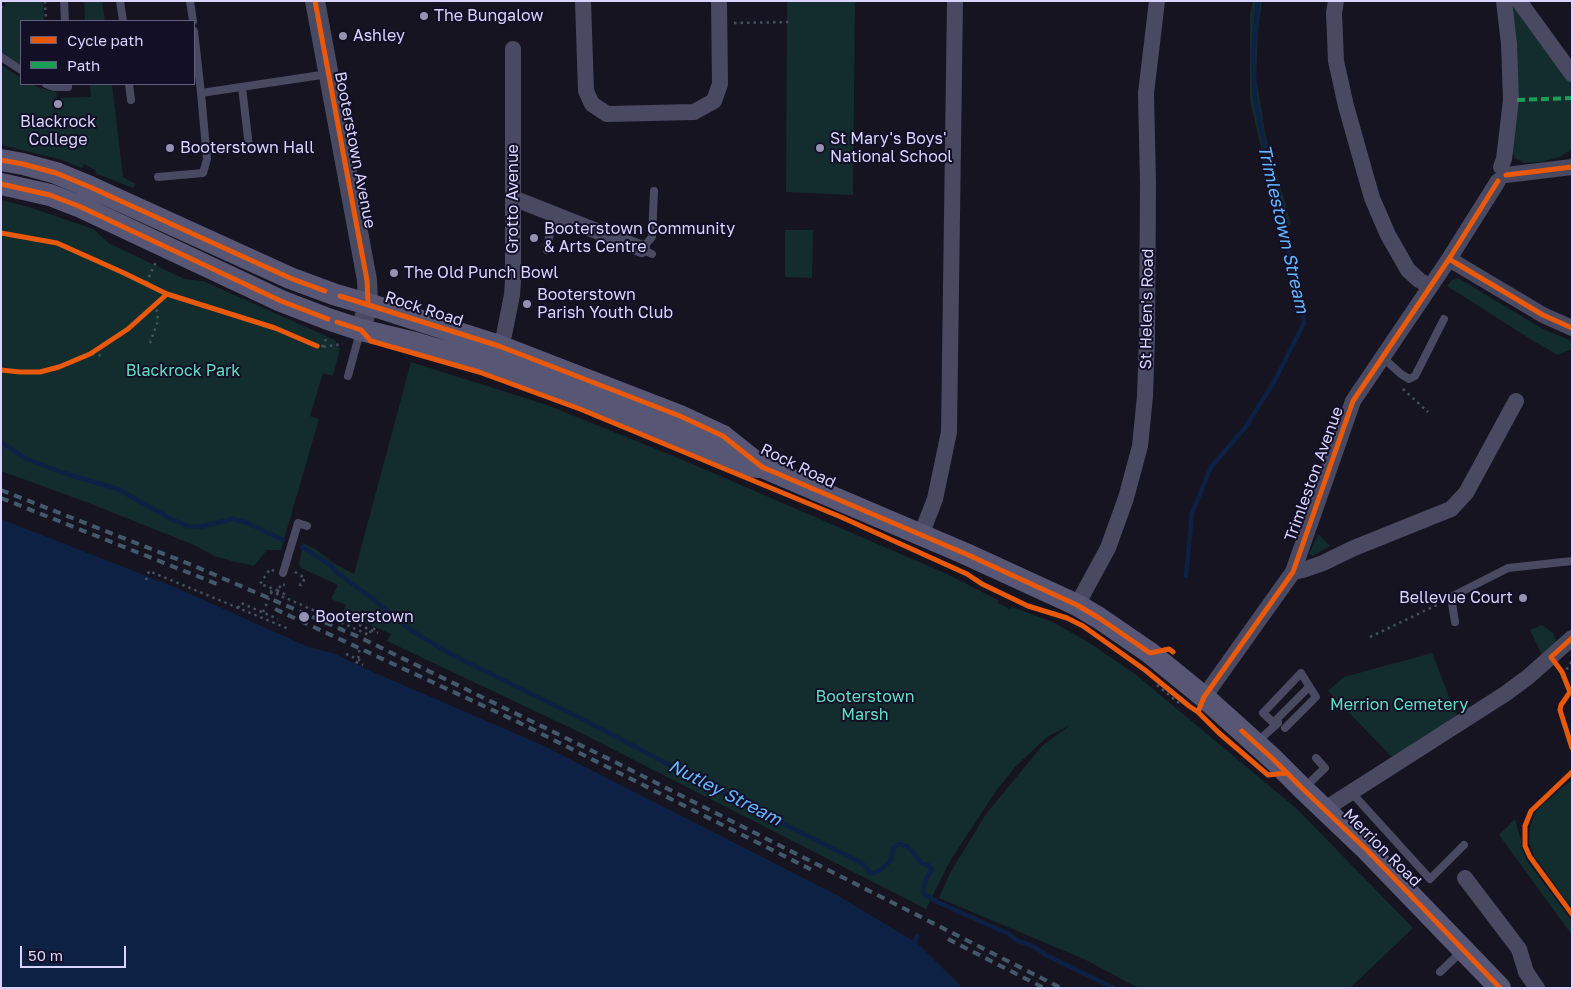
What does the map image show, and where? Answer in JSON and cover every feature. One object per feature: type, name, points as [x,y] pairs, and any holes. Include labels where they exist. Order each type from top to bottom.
[{"type":"main road","name":"Rock Road","points":[[1,160],[23,164],[56,174],[90,187],[290,278],[336,295],[499,346],[680,416],[723,436],[762,466],[1016,576],[1078,605],[1150,653],[1189,703]]},
{"type":"main road","name":"Rock Road","points":[[1,184],[50,195],[81,207],[281,301],[355,339],[416,343],[477,361],[613,410],[741,466],[762,466]]},
{"type":"main road","name":"Merrion Road","points":[[1189,703],[1256,744],[1273,759],[1381,864],[1500,988]]},
{"type":"street","name":"Booterstown Avenue","points":[[315,1],[364,263],[368,304],[355,339]]},
{"type":"street","points":[[583,1],[586,91],[592,104],[607,114],[694,112],[714,101],[720,84],[719,1]]},
{"type":"street","points":[[921,535],[935,499],[949,432],[955,1]]},
{"type":"street","name":"St Helen's Road","points":[[1078,605],[1108,548],[1126,498],[1140,446],[1145,396],[1147,336],[1148,184],[1146,93],[1156,1]]},
{"type":"street","points":[[1336,1],[1334,13],[1336,61],[1372,198],[1388,235],[1408,270],[1429,286]]},
{"type":"street","points":[[1504,1],[1509,44],[1511,100],[1502,174],[1572,167]]},
{"type":"street","points":[[1519,1],[1572,74]]},
{"type":"street","name":"Grotto Avenue","points":[[499,346],[504,335],[512,295],[513,50]]},
{"type":"street","name":"Trimleston Avenue","points":[[1189,703],[1293,572],[1353,401],[1449,259],[1502,174]]},
{"type":"street","points":[[513,198],[647,252]]},
{"type":"street","points":[[1449,259],[1543,315],[1572,328]]},
{"type":"street","points":[[1293,572],[1303,570],[1451,508],[1466,493],[1516,401]]},
{"type":"street","points":[[1325,809],[1492,703],[1528,678],[1572,638]]},
{"type":"street","points":[[1465,878],[1519,949],[1526,972],[1537,988]]},
{"type":"lane","points":[[64,1],[65,20]]},
{"type":"lane","points":[[120,1],[123,20]]},
{"type":"lane","points":[[190,1],[193,20]]},
{"type":"lane","points":[[158,177],[202,172],[207,159],[195,40]]},
{"type":"lane","points":[[1,57],[20,69]]},
{"type":"lane","points":[[201,93],[328,74]]},
{"type":"lane","points":[[49,85],[68,87],[68,85]]},
{"type":"lane","points":[[129,85],[131,100]]},
{"type":"lane","points":[[242,87],[249,147]]},
{"type":"lane","points":[[647,252],[652,237],[654,191]]},
{"type":"lane","points":[[547,250],[556,215]]},
{"type":"lane","points":[[1382,357],[1409,379],[1415,376],[1444,319]]},
{"type":"lane","points":[[348,376],[355,339]]},
{"type":"lane","points":[[283,573],[298,523],[307,526]]},
{"type":"lane","points":[[1455,622],[1451,597],[1508,568],[1572,561]]},
{"type":"lane","points":[[1301,673],[1309,687],[1316,697],[1286,730],[1263,713],[1301,673]]},
{"type":"lane","points":[[1256,744],[1277,723],[1276,720],[1309,687]]},
{"type":"lane","points":[[1303,790],[1325,768],[1316,758]]},
{"type":"lane","points":[[1351,792],[1430,879],[1464,845]]},
{"type":"lane","points":[[1440,972],[1463,951]]},
{"type":"path","points":[[1,8],[5,1]]},
{"type":"path","points":[[45,1],[46,20]]},
{"type":"path","points":[[719,23],[792,22]]},
{"type":"path","points":[[146,283],[164,246]]},
{"type":"path","points":[[138,280],[153,287]]},
{"type":"path","points":[[160,290],[173,296]]},
{"type":"path","points":[[1,370],[40,372],[59,368],[90,354],[128,329],[167,294]]},
{"type":"path","points":[[150,343],[158,321],[156,304]]},
{"type":"path","points":[[309,342],[322,347],[355,339]]},
{"type":"path","points":[[90,354],[104,356]]},
{"type":"path","points":[[270,569],[260,584],[288,596]]},
{"type":"path","points":[[146,580],[149,571],[289,629]]},
{"type":"path","points":[[277,594],[281,584],[285,585]]},
{"type":"path","points":[[272,590],[277,594],[369,635],[372,628],[378,632],[359,625]]},
{"type":"path","points":[[263,612],[272,590]]},
{"type":"path","points":[[291,600],[293,595]]},
{"type":"path","points":[[1370,637],[1451,597]]},
{"type":"path","points":[[238,608],[240,602],[278,619]]},
{"type":"path","points":[[346,654],[364,663],[356,662],[360,654],[359,650]]},
{"type":"path","points":[[1551,657],[1566,683]]},
{"type":"path","points":[[1563,675],[1572,661]]},
{"type":"path","points":[[1154,681],[1189,703]]},
{"type":"path","points":[[1154,681],[1189,703]]},
{"type":"green space","points":[[7,1],[43,1],[44,20],[20,20],[20,66],[1,54],[1,11]]},
{"type":"green space","points":[[84,1],[102,1],[105,20],[85,20]]},
{"type":"green space","points":[[787,1],[855,1],[853,195],[786,192]]},
{"type":"green space","points":[[1253,1],[1262,1],[1258,30],[1256,78],[1266,138],[1291,224],[1280,231],[1250,100],[1250,13]]},
{"type":"green space","points":[[1512,1],[1572,85],[1572,149],[1560,157],[1541,162],[1524,163],[1515,158],[1511,150]]},
{"type":"green space","name":"Blackrock College","points":[[1,65],[20,77],[20,85],[34,85],[56,92],[57,98],[91,97],[90,85],[112,85],[123,177],[136,184],[133,188],[95,173],[96,170],[84,164],[82,168],[59,159],[1,145]]},
{"type":"green space","name":"Blackrock Park","points":[[1,200],[29,207],[93,229],[110,244],[161,268],[185,279],[203,281],[335,340],[340,349],[333,376],[323,373],[310,416],[319,419],[281,550],[267,550],[254,566],[214,556],[194,545],[1,471]]},
{"type":"green space","points":[[785,230],[813,230],[812,278],[785,277]]},
{"type":"green space","points":[[1458,278],[1543,329],[1572,341],[1572,349],[1558,355],[1535,342],[1447,286],[1452,280]]},
{"type":"green space","name":"Booterstown Marsh","points":[[411,362],[547,405],[683,460],[947,574],[998,600],[998,603],[1010,609],[1012,607],[1053,622],[1091,644],[1135,674],[1297,809],[1413,928],[1350,988],[1138,988],[1086,960],[939,898],[950,873],[986,814],[1042,746],[1070,725],[1047,737],[1016,766],[996,791],[950,861],[926,909],[577,731],[387,641],[391,634],[354,618],[350,625],[339,620],[346,605],[331,599],[338,585],[301,568],[299,565],[303,543],[354,574]]},
{"type":"green space","points":[[1318,534],[1330,546],[1313,556],[1309,554]]},
{"type":"green space","points":[[1542,625],[1553,633],[1557,643],[1542,655],[1530,630]]},
{"type":"green space","name":"Merrion Cemetery","points":[[1432,653],[1457,717],[1392,757],[1328,691],[1344,677]]},
{"type":"green space","points":[[1572,779],[1572,908],[1534,856],[1529,842],[1530,826],[1536,811]]},
{"type":"green space","points":[[1515,819],[1521,847],[1527,861],[1572,921],[1572,935],[1499,835]]},
{"type":"water","points":[[1,519],[177,588],[306,646],[335,654],[542,745],[835,894],[917,943],[963,988],[1,988]]},
{"type":"waterway","name":"Trimlestown Stream","points":[[1186,576],[1192,513],[1211,467],[1244,429],[1273,384],[1304,323],[1303,309],[1279,222],[1255,97],[1253,54],[1258,1]]},
{"type":"waterway","name":"Nutley Stream","points":[[1,442],[25,458],[63,473],[118,489],[187,526],[199,527],[233,519],[248,523],[283,540]]},
{"type":"waterway","name":"Nutley Stream","points":[[302,547],[332,566],[336,572],[412,631],[456,657],[576,716],[860,862],[867,868],[868,872],[874,873],[883,868],[891,860],[893,848],[899,844],[908,847],[923,864],[928,865],[932,870],[927,877],[923,890],[924,894],[937,902],[1009,934],[1018,941],[1031,945],[1048,956],[1114,988]]},
{"type":"waterway","points":[[913,946],[917,936]]},
{"type":"railway","points":[[1,490],[192,565],[359,637],[613,761],[1061,988]]},
{"type":"railway","points":[[1,498],[222,586]]},
{"type":"railway","points":[[275,609],[516,721],[814,871]]},
{"type":"railway","points":[[948,939],[1044,988]]},
{"type":"marked path","points":[[1517,100],[1572,98]]},
{"type":"cycle path","points":[[315,1],[367,280],[368,304]]},
{"type":"cycle path","points":[[1,160],[56,173],[290,278],[325,291]]},
{"type":"cycle path","points":[[1506,175],[1572,167]]},
{"type":"cycle path","points":[[1198,712],[1204,697],[1293,572],[1353,401],[1449,259],[1498,181]]},
{"type":"cycle path","points":[[1,184],[50,195],[81,207],[281,301],[328,319]]},
{"type":"cycle path","points":[[1,233],[57,243],[167,294],[275,328],[317,346]]},
{"type":"cycle path","points":[[1449,259],[1543,315],[1572,328]]},
{"type":"cycle path","points":[[1,370],[40,372],[59,367],[90,354],[128,329],[167,294]]},
{"type":"cycle path","points":[[340,296],[499,346],[680,416],[723,436],[762,467],[966,554],[1077,605],[1150,653],[1169,649],[1173,652]]},
{"type":"cycle path","points":[[337,322],[361,330],[371,341],[479,372],[580,409],[841,517],[967,574],[982,584],[1028,606],[1067,618],[1083,626],[1145,670],[1198,712],[1219,733],[1268,775],[1287,773]]},
{"type":"cycle path","points":[[1572,638],[1551,657],[1562,672],[1570,692],[1561,705],[1560,710],[1572,748]]},
{"type":"cycle path","points":[[1242,731],[1367,850],[1500,988]]},
{"type":"cycle path","points":[[1572,772],[1531,811],[1525,826],[1525,846],[1530,857],[1572,914]]},
{"type":"place","name":"The Bungalow","points":[[424,16]]},
{"type":"place","name":"Ashley","points":[[343,36]]},
{"type":"place","name":"Blackrock College","points":[[58,104]]},
{"type":"place","name":"Booterstown Hall","points":[[170,148]]},
{"type":"place","name":"St Mary's Boys' National School","points":[[820,148]]},
{"type":"place","name":"Booterstown Community & Arts Centre","points":[[534,238]]},
{"type":"place","name":"The Old Punch Bowl","points":[[394,273]]},
{"type":"place","name":"Booterstown Parish Youth Club","points":[[527,304]]},
{"type":"place","name":"Bellevue Court","points":[[1523,598]]},
{"type":"place","name":"Booterstown","points":[[304,617]]}]
